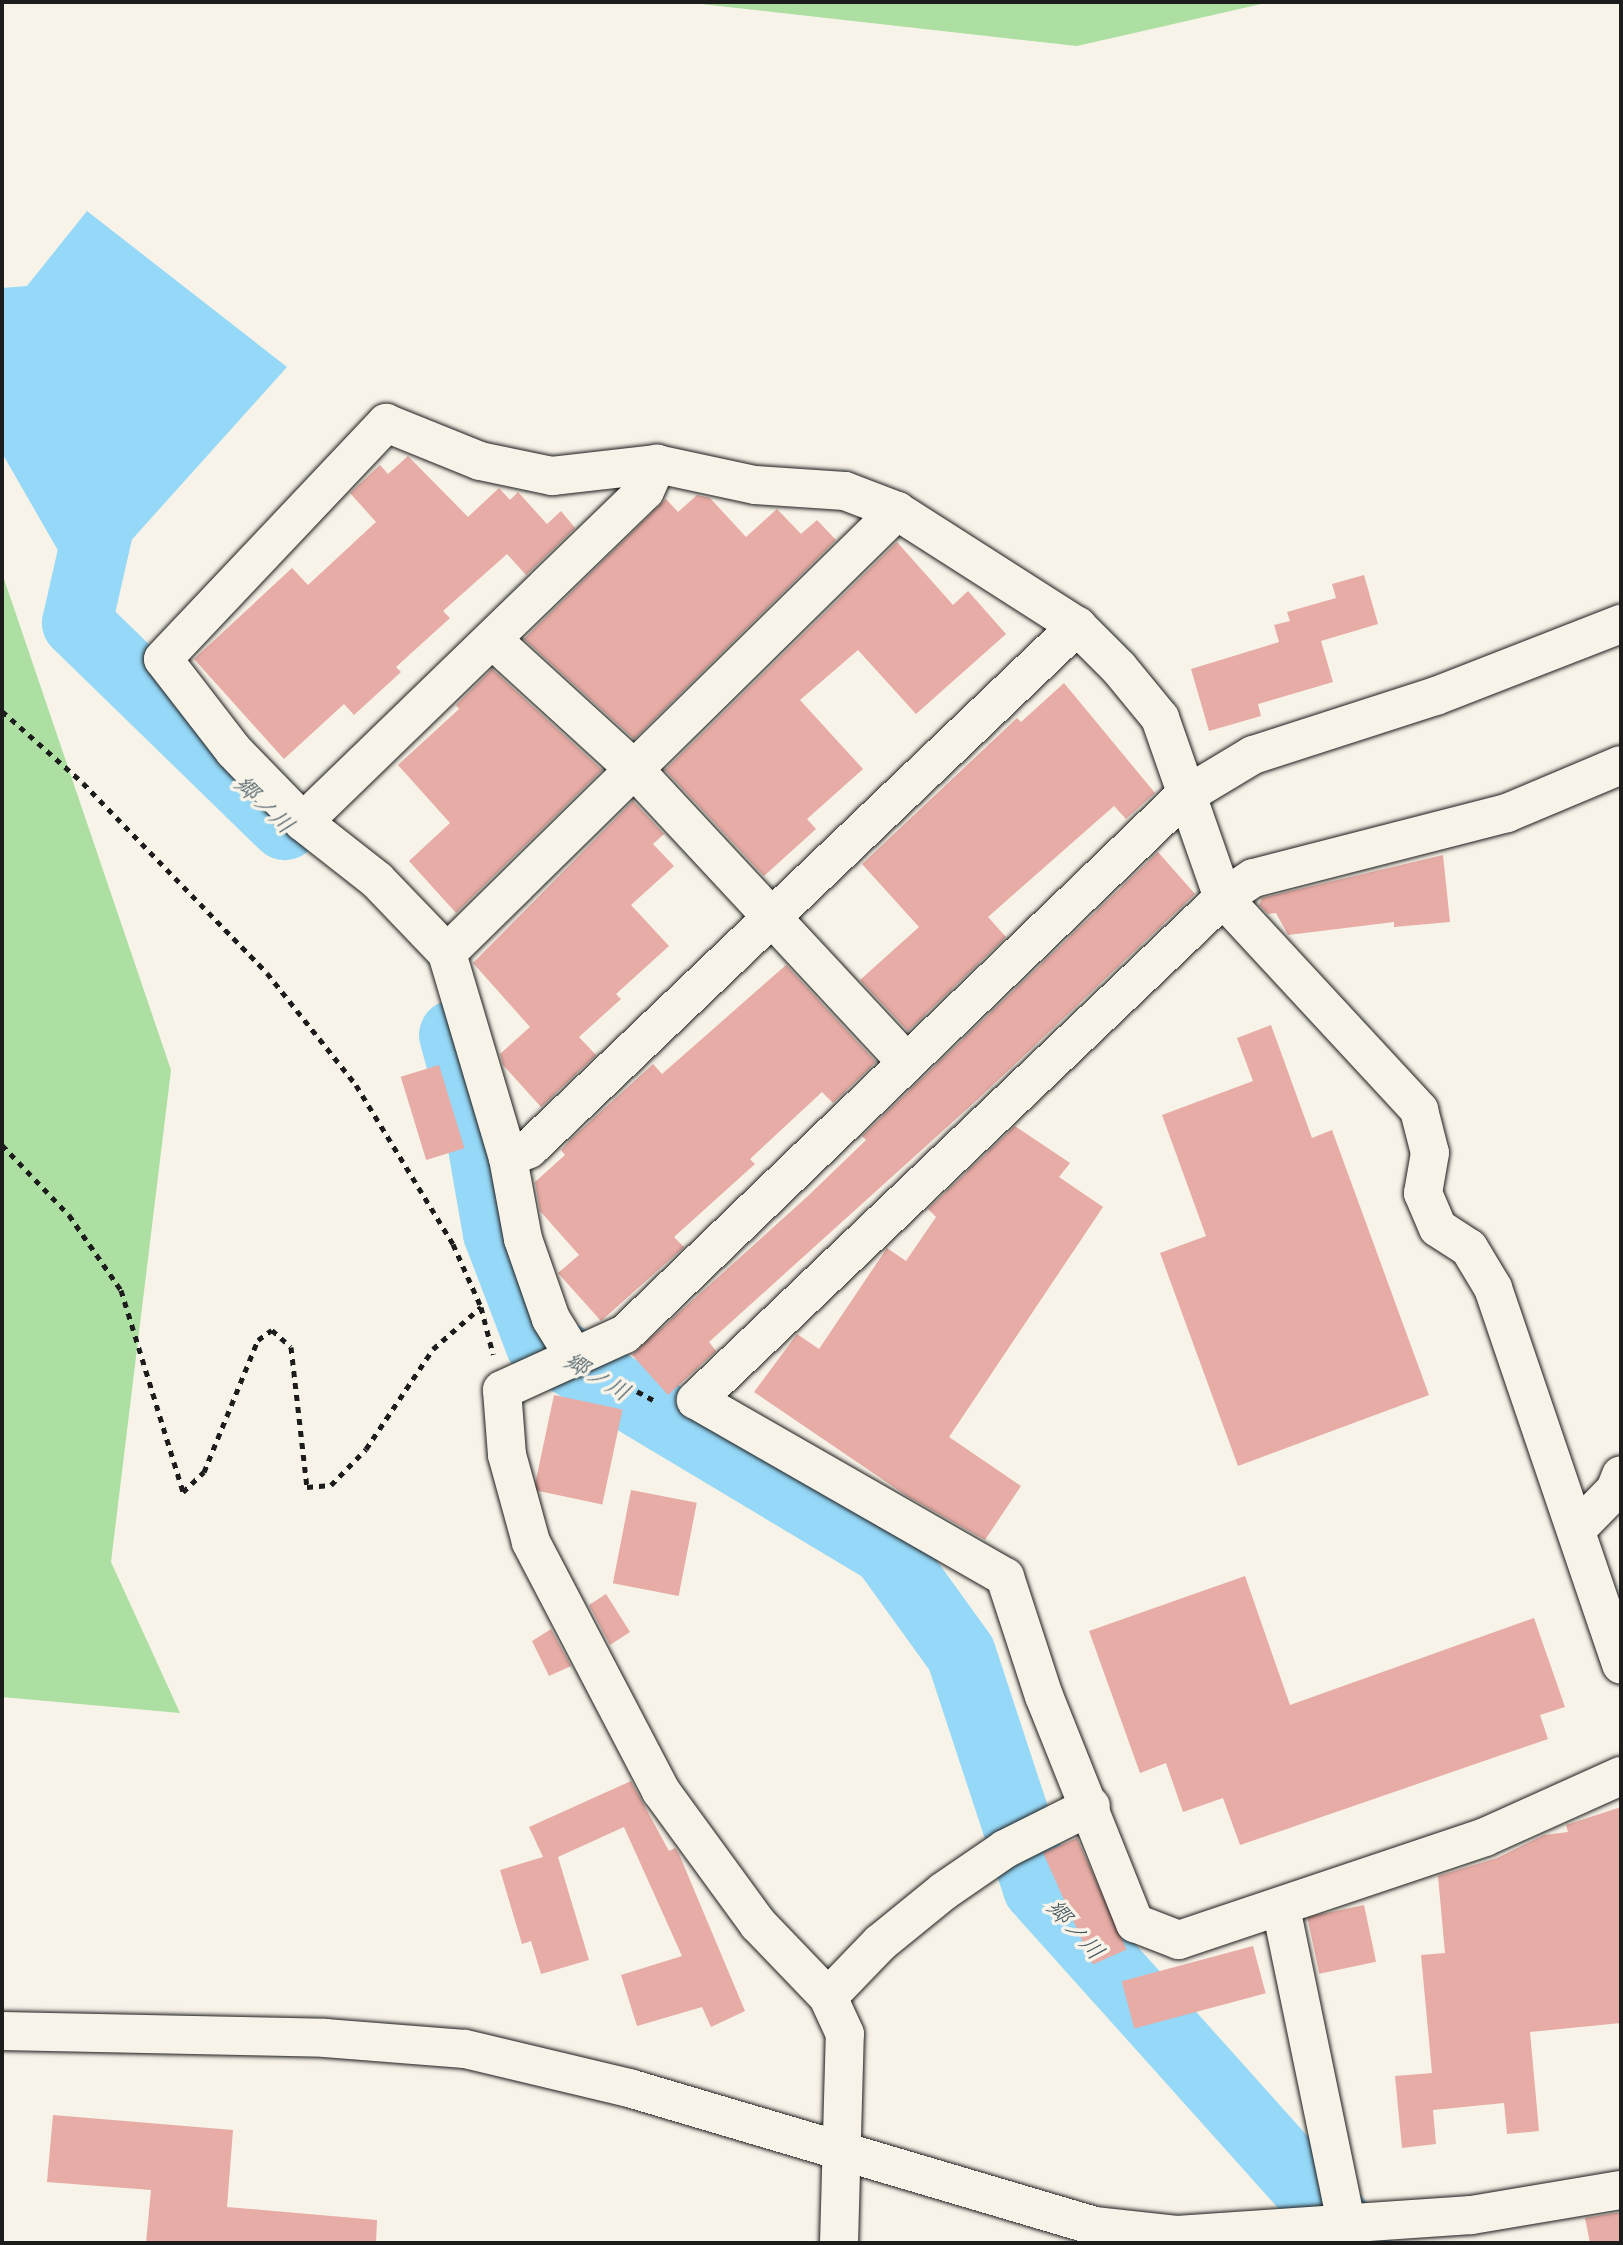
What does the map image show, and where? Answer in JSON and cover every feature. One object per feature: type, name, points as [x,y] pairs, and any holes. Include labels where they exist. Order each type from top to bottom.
[{"type":"street","points":[[575,1358],[551,1319],[523,1239],[508,1158],[447,953],[377,880],[303,822],[234,751],[163,659],[386,423],[480,461],[552,476],[657,464],[755,485],[845,491],[897,511],[1077,626],[1160,718],[1183,797],[1223,898],[1419,1110],[1430,1153],[1423,1193],[1438,1228],[1469,1248],[1493,1288],[1621,1665]]},
{"type":"street","points":[[303,822],[494,641],[645,491],[657,464]]},
{"type":"street","points":[[447,953],[897,511]]},
{"type":"street","points":[[839,2243],[845,2034],[828,1997],[758,1924],[661,1791],[531,1542],[507,1455],[502,1390],[625,1334],[1183,797],[1253,755],[1436,696],[1621,624]]},
{"type":"street","points":[[508,1158],[529,1149],[1077,626]]},
{"type":"street","points":[[494,641],[634,769],[906,1062]]},
{"type":"street","points":[[1621,765],[1507,813],[1253,878],[1223,898],[696,1400],[1005,1577],[1044,1696],[1091,1806],[1135,1923],[1179,1940],[1485,1837],[1621,1776]]},
{"type":"street","points":[[1576,1530],[1615,1490],[1621,1475]]},
{"type":"street","points":[[828,1997],[880,1943],[944,1891],[1005,1849],[1091,1806]]},
{"type":"street","points":[[1281,1908],[1346,2223]]},
{"type":"street","points":[[2,2031],[325,2038],[465,2049],[629,2088],[1094,2226],[1177,2235],[1346,2223],[1472,2229],[1621,2190]]},
{"type":"path","points":[[2,711],[83,783],[267,973],[356,1085],[453,1244],[481,1307],[502,1390]]},
{"type":"path","points":[[2,1145],[69,1215],[121,1290],[183,1492],[204,1472],[258,1340],[272,1330],[291,1347],[307,1487],[331,1485],[366,1449],[433,1349],[481,1307]]},
{"type":"path","points":[[575,1358],[663,1406],[696,1400]]},
{"type":"green space","points":[[683,2],[1270,2],[1077,46]]},
{"type":"green space","points":[[2,573],[171,1070],[111,1562],[180,1713],[2,1697]]},
{"type":"water","points":[[87,211],[287,367],[83,594],[2,453],[2,288],[27,286]]},
{"type":"building","points":[[408,456],[468,517],[499,488],[510,500],[518,492],[547,524],[561,511],[575,528],[526,575],[507,554],[443,611],[450,618],[396,667],[401,672],[354,715],[344,704],[284,759],[194,659],[292,568],[308,585],[376,522],[350,493],[380,465],[388,474]]},
{"type":"building","points":[[697,495],[710,498],[746,537],[777,509],[801,534],[817,520],[836,540],[634,739],[524,639],[666,499],[678,512]]},
{"type":"building","points":[[897,542],[953,605],[968,591],[1006,634],[916,714],[858,650],[800,700],[863,769],[807,819],[816,829],[764,876],[665,770]]},
{"type":"building","points":[[1364,575],[1378,624],[1321,641],[1333,682],[1258,704],[1261,716],[1209,731],[1191,669],[1279,642],[1274,625],[1290,621],[1287,612],[1336,598],[1332,584]]},
{"type":"building","points":[[492,669],[602,770],[456,913],[409,861],[450,823],[398,765],[459,709],[456,705]]},
{"type":"building","points":[[1064,683],[1155,793],[1126,819],[1114,806],[988,917],[1006,937],[908,1031],[860,980],[919,927],[862,864],[1017,718],[1021,722]]},
{"type":"building","points":[[633,801],[664,834],[653,844],[674,866],[631,905],[669,946],[616,994],[621,999],[579,1037],[596,1055],[541,1107],[503,1065],[500,1054],[530,1027],[473,963]]},
{"type":"building","points":[[1158,852],[1195,894],[977,1100],[709,1342],[716,1351],[668,1395],[632,1355],[809,1195],[866,1140],[862,1136]]},
{"type":"building","points":[[1443,855],[1450,922],[1394,927],[1394,922],[1288,935],[1276,913],[1268,914],[1259,905],[1262,898]]},
{"type":"building","points":[[786,965],[876,1062],[833,1103],[822,1092],[750,1159],[755,1164],[674,1237],[684,1247],[601,1321],[558,1273],[579,1255],[540,1211],[535,1182],[565,1155],[561,1150],[570,1140],[653,1064],[662,1074]]},
{"type":"building","points":[[1271,1025],[1312,1138],[1332,1130],[1429,1395],[1238,1466],[1160,1253],[1206,1236],[1162,1115],[1253,1081],[1237,1038]]},
{"type":"building","points":[[439,1065],[464,1148],[426,1160],[401,1077]]},
{"type":"building","points":[[1015,1126],[1070,1163],[1059,1177],[1103,1207],[949,1437],[1021,1486],[985,1540],[907,1496],[754,1392],[797,1334],[819,1349],[887,1248],[906,1261],[936,1217],[928,1209]]},
{"type":"building","points":[[554,1395],[622,1410],[602,1504],[534,1490]]},
{"type":"building","points":[[631,1490],[697,1503],[679,1596],[613,1583]]},
{"type":"building","points":[[1245,1576],[1290,1705],[1534,1618],[1565,1707],[1540,1715],[1548,1739],[1240,1845],[1223,1798],[1183,1812],[1166,1763],[1140,1773],[1089,1631]]},
{"type":"building","points":[[606,1594],[630,1632],[610,1645],[589,1605]]},
{"type":"building","points":[[551,1629],[571,1666],[549,1676],[532,1641]]},
{"type":"building","points":[[631,1781],[669,1851],[675,1848],[679,1854],[745,2011],[711,2027],[702,2007],[637,2026],[621,1975],[682,1956],[624,1827],[558,1857],[589,1960],[541,1974],[531,1941],[522,1944],[500,1870],[543,1857],[529,1827]]},
{"type":"building","points":[[1621,1807],[1621,2023],[1530,2032],[1539,2131],[1507,2134],[1504,2103],[1433,2110],[1436,2144],[1402,2148],[1395,2076],[1432,2073],[1421,1955],[1445,1953],[1438,1876],[1497,1858],[1544,1835],[1568,1832],[1566,1825]]},
{"type":"building","points":[[1077,1838],[1127,1949],[1093,1965],[1043,1853]]},
{"type":"building","points":[[1364,1905],[1376,1962],[1319,1974],[1307,1917]]},
{"type":"building","points":[[1253,1946],[1266,1993],[1134,2029],[1122,1981]]},
{"type":"building","points":[[53,2115],[233,2130],[227,2207],[377,2220],[376,2243],[146,2243],[151,2190],[47,2182]]},
{"type":"building","points":[[1621,2212],[1621,2243],[1590,2243],[1585,2218]]},
{"type":"waterway","name":"郷ノ川","points":[[105,500],[77,623],[285,825]]},
{"type":"waterway","name":"郷ノ川","points":[[454,1035],[480,1130],[498,1233],[540,1343],[886,1550],[961,1654],[1038,1888],[1357,2243]]}]
